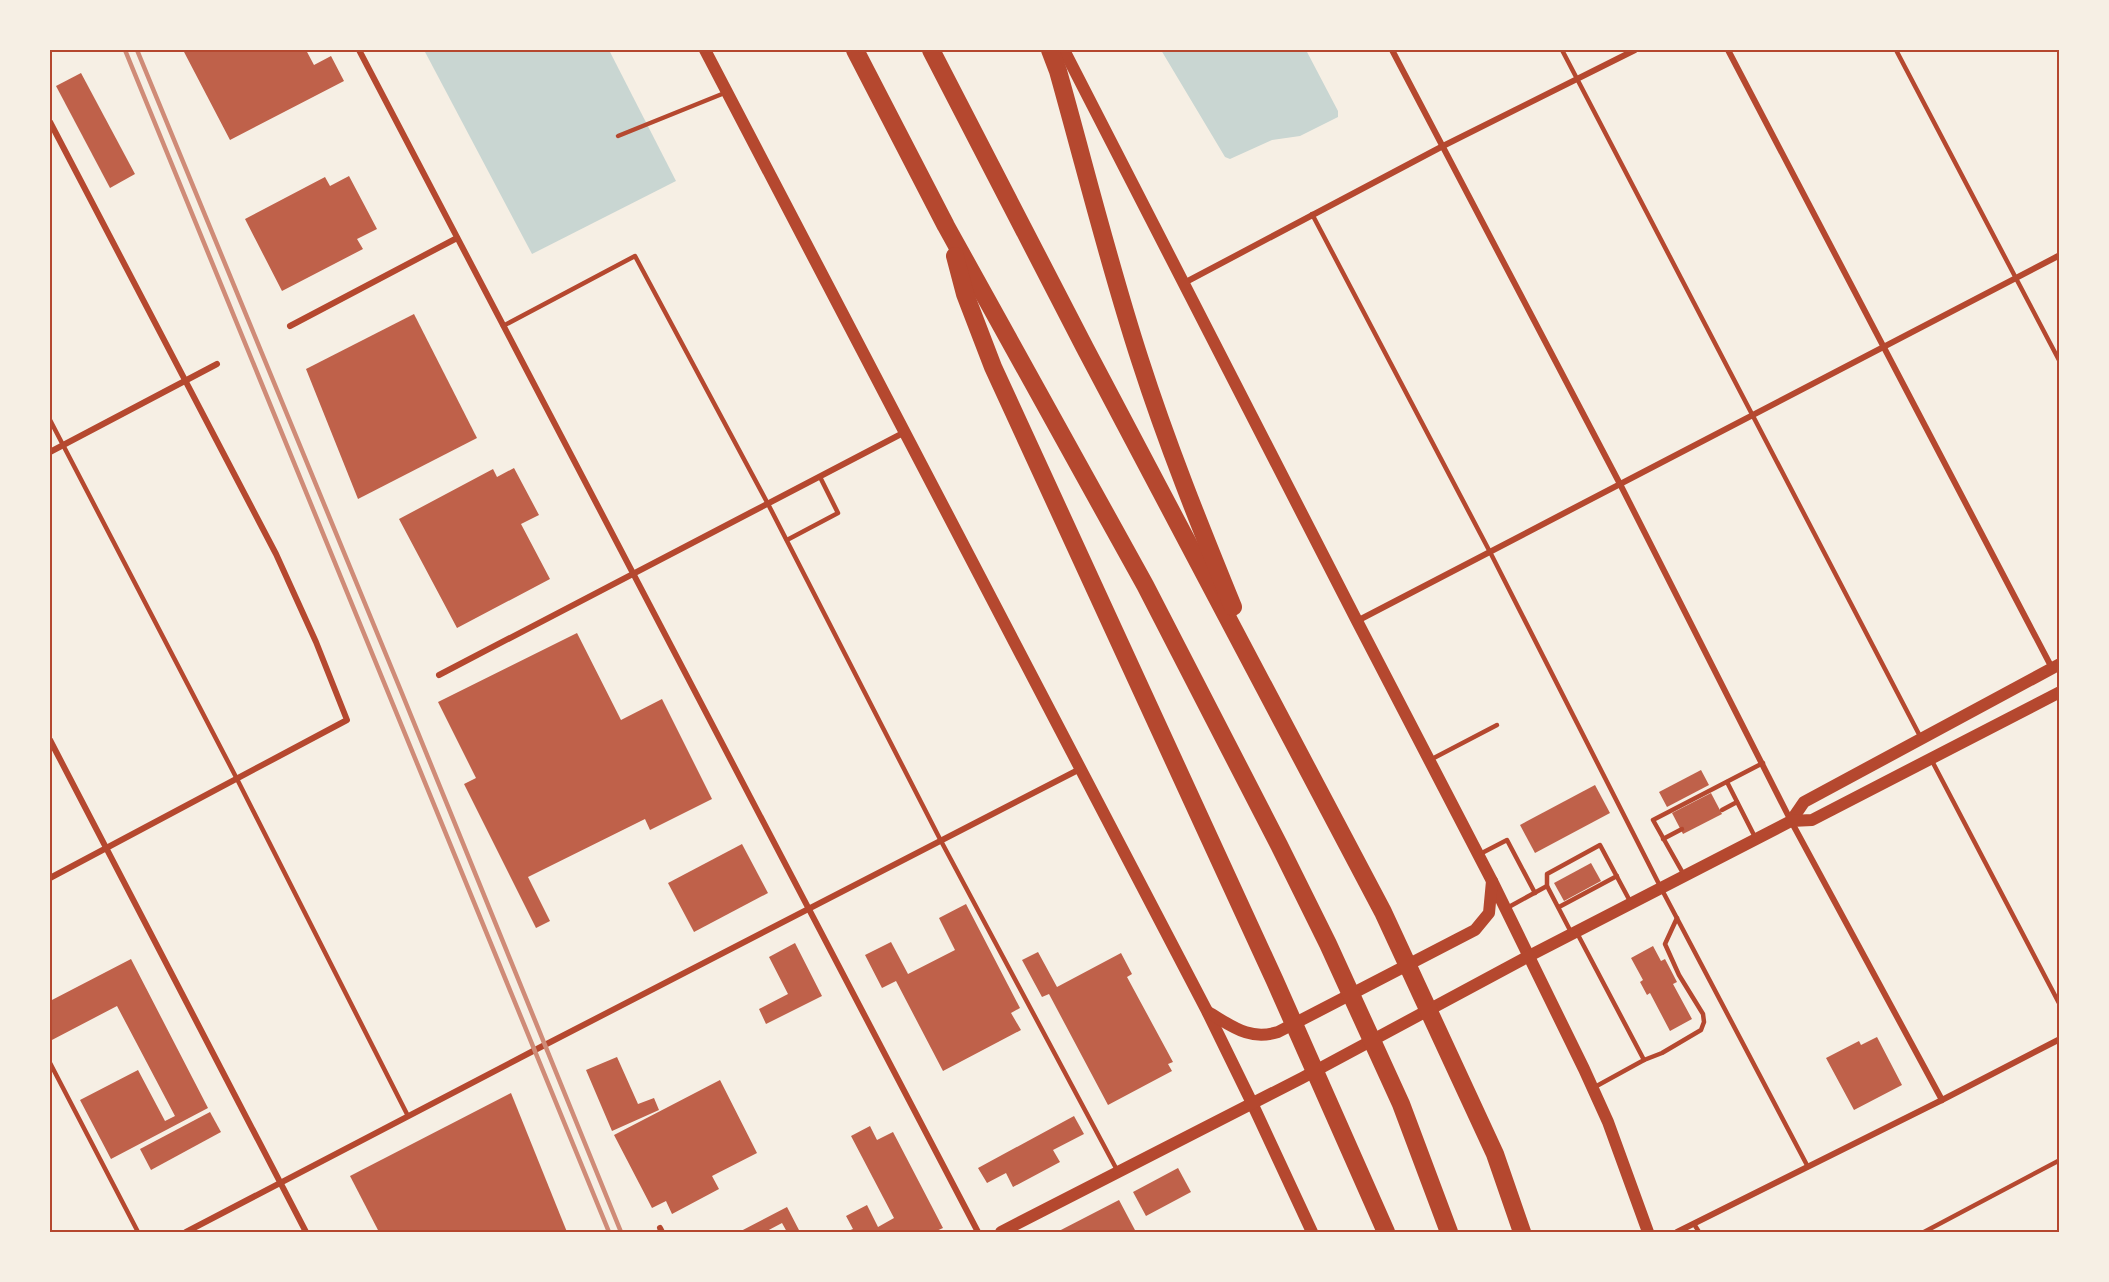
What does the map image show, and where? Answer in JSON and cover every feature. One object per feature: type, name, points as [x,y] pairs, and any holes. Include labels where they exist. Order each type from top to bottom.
[{"type":"highway","points":[[855,50],[946,226],[1145,585],[1328,944],[1401,1104],[1449,1233]]},
{"type":"highway","points":[[931,50],[1090,359],[1383,912],[1495,1154],[1522,1233]]},
{"type":"highway","points":[[1050,50],[1058,71],[1116,285],[1140,363],[1197,518],[1273,703]]},
{"type":"highway","points":[[946,226],[965,294],[993,367],[1275,981],[1386,1233]]},
{"type":"main road","points":[[705,50],[1207,1011],[1312,1233]]},
{"type":"main road","points":[[1064,50],[1479,854],[1593,1088],[1622,1157],[1648,1233]]},
{"type":"main road","points":[[1791,821],[1804,802],[2056,666]]},
{"type":"main road","points":[[1000,1233],[1756,838],[1791,821],[1812,820],[2060,692]]},
{"type":"main road","points":[[1207,1011],[1249,1034],[1259,1036],[1278,1032],[1475,930],[1488,913],[1492,881]]},
{"type":"street","points":[[359,50],[978,1233]]},
{"type":"street","points":[[1392,50],[1620,484],[1791,821],[1942,1100]]},
{"type":"street","points":[[1183,284],[1443,146],[1635,50]]},
{"type":"street","points":[[1728,50],[2056,666]]},
{"type":"street","points":[[50,122],[276,554],[316,642],[347,720],[50,878]]},
{"type":"street","points":[[290,326],[458,238]]},
{"type":"street","points":[[1357,621],[2060,255]]},
{"type":"street","points":[[50,452],[217,364]]},
{"type":"street","points":[[439,675],[905,432]]},
{"type":"street","points":[[50,740],[306,1233]]},
{"type":"street","points":[[186,1233],[1080,769]]},
{"type":"street","points":[[1677,1233],[2060,1039]]},
{"type":"lane","points":[[1562,50],[1921,738]]},
{"type":"lane","points":[[1896,50],[2060,362]]},
{"type":"lane","points":[[618,136],[727,92]]},
{"type":"lane","points":[[1312,214],[1490,552],[1661,888],[1808,1167]]},
{"type":"lane","points":[[503,326],[635,256],[787,540],[941,841],[1117,1171]]},
{"type":"lane","points":[[50,420],[237,779],[408,1116]]},
{"type":"lane","points":[[787,540],[838,513],[820,477]]},
{"type":"lane","points":[[1430,760],[1497,725]]},
{"type":"lane","points":[[1931,758],[2060,1005]]},
{"type":"lane","points":[[1684,876],[1653,820],[1763,764]]},
{"type":"lane","points":[[1727,782],[1756,838]]},
{"type":"lane","points":[[1722,810],[1737,802]]},
{"type":"lane","points":[[1663,838],[1682,829]]},
{"type":"lane","points":[[1479,854],[1507,840],[1534,893]]},
{"type":"lane","points":[[1631,903],[1600,845],[1547,874],[1547,886],[1644,1060]]},
{"type":"lane","points":[[1559,907],[1617,876]]},
{"type":"lane","points":[[1506,909],[1547,886]]},
{"type":"lane","points":[[1593,1088],[1644,1060],[1662,1053],[1701,1030],[1704,1022],[1703,1014],[1679,975],[1665,944],[1677,918]]},
{"type":"lane","points":[[50,1063],[138,1233]]},
{"type":"lane","points":[[1924,1233],[2060,1160]]},
{"type":"lane","points":[[1695,1224],[1699,1233]]},
{"type":"shaded area","points":[[424,50],[609,50],[676,181],[532,254]]},
{"type":"shaded area","points":[[1161,50],[1306,50],[1338,111],[1338,117],[1300,136],[1272,140],[1230,159],[1225,157]]},
{"type":"building","points":[[183,50],[306,50],[314,65],[331,56],[344,81],[230,140]]},
{"type":"building","points":[[81,73],[135,174],[110,188],[56,86]]},
{"type":"building","points":[[349,176],[377,229],[357,239],[363,249],[282,291],[245,219],[325,177],[330,186]]},
{"type":"building","points":[[414,314],[477,438],[358,499],[306,369]]},
{"type":"building","points":[[514,468],[539,515],[521,524],[550,579],[457,628],[399,519],[493,469],[497,477]]},
{"type":"building","points":[[577,633],[621,720],[662,699],[712,799],[650,830],[645,819],[528,877],[550,921],[536,928],[464,784],[476,778],[438,702]]},
{"type":"building","points":[[1701,770],[1709,785],[1667,807],[1659,792]]},
{"type":"building","points":[[1595,785],[1610,813],[1535,853],[1520,825]]},
{"type":"building","points":[[1711,793],[1722,814],[1683,834],[1672,813]]},
{"type":"building","points":[[742,844],[768,893],[694,932],[668,883]]},
{"type":"building","points":[[1591,863],[1601,881],[1564,901],[1554,883]]},
{"type":"building","points":[[966,904],[1020,1008],[1011,1013],[1021,1030],[943,1071],[896,981],[882,988],[865,955],[891,942],[908,974],[955,950],[939,918]]},
{"type":"building","points":[[795,943],[822,996],[766,1024],[759,1009],[788,994],[769,957]]},
{"type":"building","points":[[1653,946],[1661,961],[1665,959],[1677,982],[1673,984],[1692,1019],[1670,1031],[1650,993],[1647,995],[1640,982],[1643,980],[1631,958]]},
{"type":"building","points":[[1038,952],[1057,987],[1121,953],[1132,974],[1127,977],[1173,1062],[1168,1064],[1172,1071],[1108,1105],[1049,994],[1042,997],[1022,960]]},
{"type":"building","points":[[131,959],[208,1108],[111,1159],[80,1100],[138,1070],[165,1121],[175,1116],[117,1006],[50,1041],[50,1001]]},
{"type":"building","points":[[1877,1037],[1902,1085],[1854,1110],[1826,1058],[1859,1041],[1861,1045]]},
{"type":"building","points":[[617,1057],[638,1104],[654,1098],[659,1110],[612,1131],[586,1070]]},
{"type":"building","points":[[720,1080],[757,1153],[712,1176],[719,1189],[672,1214],[666,1201],[652,1208],[614,1135]]},
{"type":"building","points":[[511,1093],[567,1232],[379,1232],[350,1176]]},
{"type":"building","points":[[210,1112],[221,1132],[151,1170],[140,1149]]},
{"type":"building","points":[[1074,1116],[1084,1134],[1053,1150],[1060,1162],[1013,1187],[1006,1173],[987,1183],[978,1168]]},
{"type":"building","points":[[870,1126],[877,1140],[893,1132],[943,1228],[934,1232],[845,1232],[853,1229],[846,1216],[867,1205],[878,1227],[894,1218],[851,1136]]},
{"type":"building","points":[[1178,1168],[1191,1192],[1146,1216],[1133,1192]]},
{"type":"building","points":[[1119,1200],[1136,1232],[1057,1232]]},
{"type":"building","points":[[787,1207],[800,1232],[787,1232],[782,1223],[765,1232],[739,1232]]},
{"type":"railway","points":[[125,50],[609,1232]]},
{"type":"railway","points":[[137,50],[621,1232]]}]
